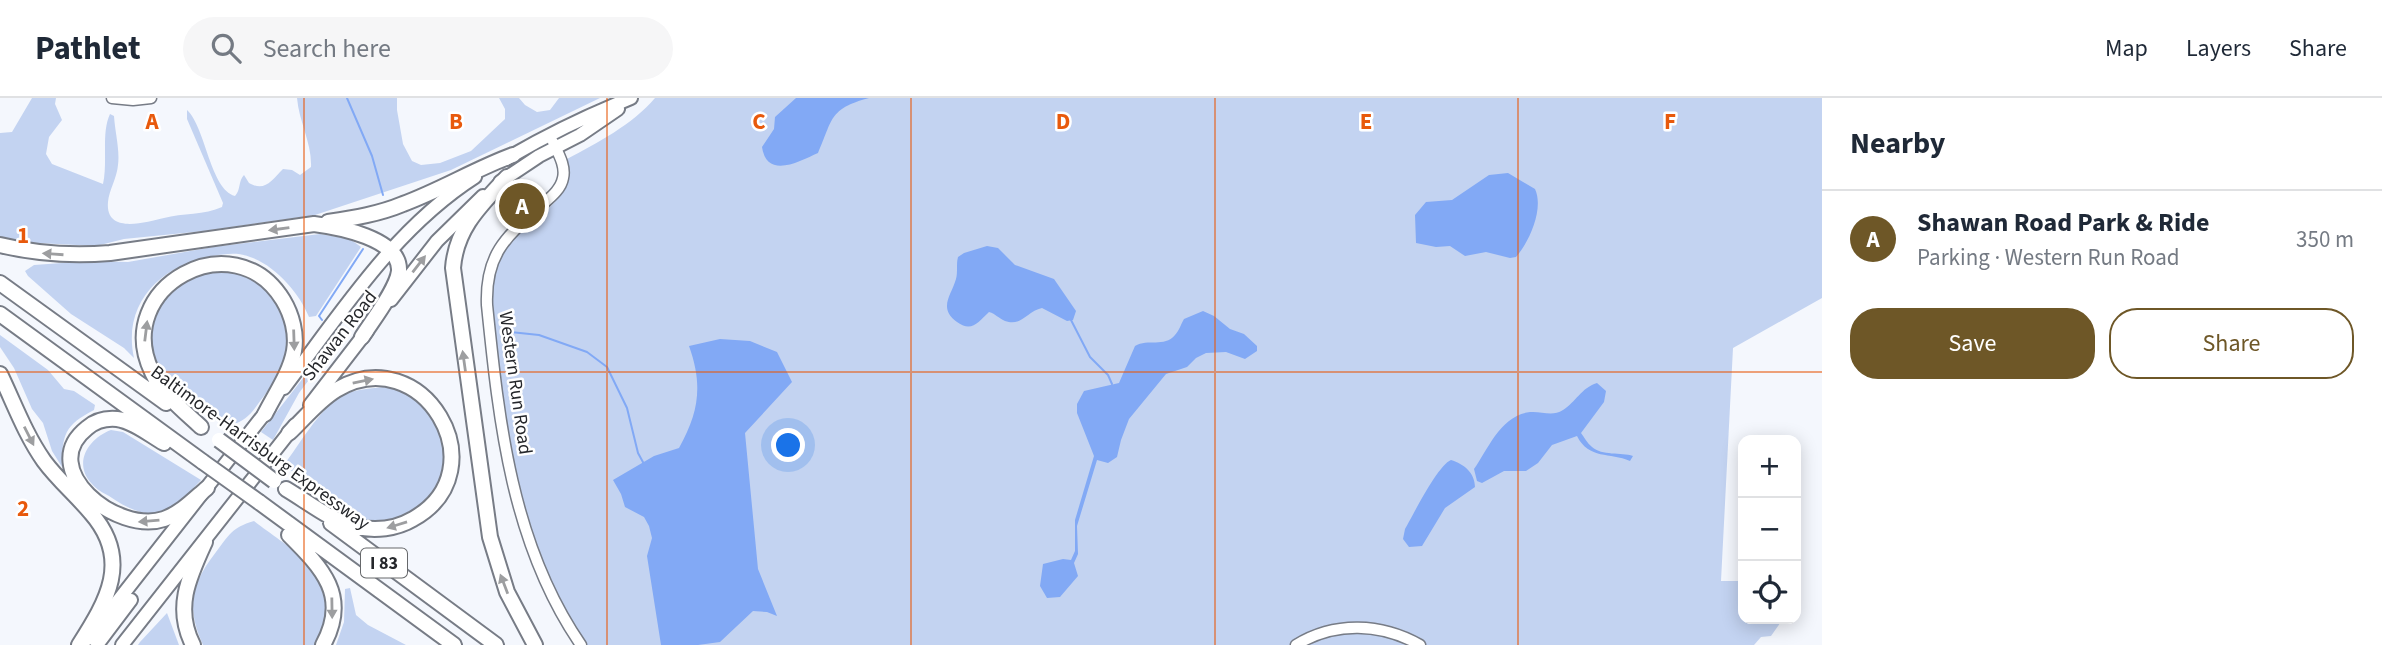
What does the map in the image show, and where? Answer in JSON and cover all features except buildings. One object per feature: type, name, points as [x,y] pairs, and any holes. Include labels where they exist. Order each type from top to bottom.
[{"type":"highway","points":[[0,245],[52,254],[110,253],[314,224],[392,208],[513,155]]},
{"type":"highway","points":[[507,177],[466,224],[457,243],[453,268],[490,537],[507,592],[535,645]]},
{"type":"highway","points":[[314,224],[353,230],[389,252],[397,262],[398,273],[362,338]]},
{"type":"highway","points":[[201,428],[156,380],[147,360],[144,335],[148,315],[163,289],[185,272],[205,266],[237,267],[257,274],[273,287],[289,313],[294,332],[294,352],[265,414]]},
{"type":"highway","name":"Baltimore-Harrisburg Expressway","points":[[0,283],[219,440],[496,645]]},
{"type":"highway","name":"I 83","points":[[0,314],[201,466],[454,645]]},
{"type":"highway","points":[[0,323],[164,443]]},
{"type":"highway","points":[[0,374],[37,450],[55,475],[99,522],[109,546],[113,570],[108,596],[81,645]]},
{"type":"highway","points":[[280,485],[349,525],[391,528],[418,516],[433,503],[445,484],[451,455],[446,426],[430,402],[405,384],[383,379],[362,380],[337,390],[289,433]]},
{"type":"highway","points":[[201,466],[123,420],[114,419],[96,422],[88,427],[76,440],[71,459],[74,476],[88,495],[115,515],[139,522],[156,521],[174,515],[207,488]]},
{"type":"highway","points":[[256,506],[317,561],[329,582],[333,614],[329,634],[323,645]]},
{"type":"highway","points":[[289,535],[435,631]]},
{"type":"highway","points":[[193,645],[185,624],[183,602],[189,578],[205,542]]},
{"type":"main road","name":"Shawan Road","points":[[81,645],[181,523],[389,252],[440,202],[466,182],[531,143],[632,98]]},
{"type":"main road","name":"Shawan Road","points":[[513,155],[554,145],[580,135],[632,98]]},
{"type":"main road","name":"Shawan Road","points":[[122,645],[437,242],[476,202],[554,145],[589,115]]},
{"type":"main road","points":[[97,645],[144,581],[181,523]]},
{"type":"street","points":[[113,98],[151,98]]},
{"type":"street","name":"Western Run Road","points":[[554,145],[564,170],[560,187],[515,228],[499,248],[486,287],[509,467],[520,513],[547,585],[581,645]]},
{"type":"street","points":[[1296,645],[1320,633],[1355,627],[1392,632],[1420,645]]},
{"type":"shaded area","points":[[32,98],[56,98],[55,104],[62,120],[49,137],[46,154],[52,164],[103,184],[107,122],[110,114],[114,116],[118,159],[108,202],[109,212],[113,219],[128,224],[222,207],[223,203],[187,119],[187,110],[199,130],[220,182],[235,196],[244,175],[249,183],[264,186],[283,169],[300,175],[311,167],[310,149],[297,98],[397,98],[403,144],[412,161],[421,165],[440,163],[471,151],[505,119],[505,109],[499,98],[519,98],[537,112],[550,110],[559,98],[600,98],[451,170],[315,215],[124,239],[96,246],[19,242],[0,237],[0,133],[12,132]]},
{"type":"shaded area","points":[[655,98],[1822,98],[1822,298],[1733,348],[1721,581],[1738,581],[1738,624],[1779,624],[1771,636],[1761,637],[1754,645],[586,645],[554,590],[535,546],[519,497],[494,340],[490,286],[501,254],[509,242],[563,191],[568,177],[567,159],[602,140],[646,108]]},
{"type":"shaded area","points":[[320,234],[350,239],[361,247],[316,316],[309,317],[300,299],[286,281],[259,261],[241,254],[213,256],[177,268],[150,290],[140,304],[134,320],[134,358],[124,348],[71,314],[25,271],[34,265],[90,261],[128,262],[213,247]]},
{"type":"shaded area","points":[[222,271],[238,274],[252,281],[275,300],[287,327],[288,343],[286,359],[273,383],[249,415],[228,426],[168,379],[156,363],[151,339],[152,327],[160,305],[176,286],[194,275]]},
{"type":"shaded area","points":[[339,332],[342,336],[299,393],[273,440],[261,432]]},
{"type":"shaded area","points":[[0,335],[48,370],[64,389],[74,391],[95,405],[94,410],[77,421],[67,432],[64,438],[62,467],[52,451],[43,423],[32,409],[14,368],[0,347]]},
{"type":"shaded area","points":[[383,387],[416,397],[429,408],[444,433],[447,470],[439,488],[405,519],[373,523],[352,517],[284,465],[332,403],[351,392]]},
{"type":"shaded area","points":[[111,430],[123,432],[201,480],[169,509],[148,513],[124,505],[96,488],[83,468],[83,460],[90,445]]},
{"type":"shaded area","points":[[254,521],[292,549],[322,583],[329,614],[318,645],[203,645],[194,619],[196,585],[228,536],[240,526]]},
{"type":"shaded area","points":[[350,588],[356,615],[368,625],[406,645],[336,645],[344,622],[345,589]]},
{"type":"shaded area","points":[[167,613],[179,645],[138,645],[140,642]]},
{"type":"water","points":[[796,98],[869,98],[846,107],[834,117],[818,153],[794,163],[777,166],[765,157],[762,147],[774,129],[775,117]]},
{"type":"water","points":[[1508,173],[1535,189],[1538,205],[1534,224],[1516,257],[1486,252],[1465,256],[1450,246],[1436,247],[1416,243],[1415,215],[1426,202],[1452,200],[1489,175]]},
{"type":"water","points":[[987,246],[998,248],[1015,265],[1054,279],[1076,311],[1073,320],[1067,321],[1042,308],[1016,322],[1005,321],[989,312],[971,326],[962,325],[951,317],[947,307],[956,279],[958,257]]},
{"type":"water","points":[[1203,311],[1230,329],[1244,334],[1257,346],[1257,351],[1245,359],[1226,352],[1206,353],[1187,367],[1166,374],[1129,419],[1117,457],[1108,463],[1097,460],[1077,526],[1078,554],[1074,563],[1078,576],[1060,597],[1047,598],[1040,586],[1043,564],[1063,559],[1071,560],[1075,551],[1075,520],[1094,456],[1077,413],[1077,404],[1084,391],[1119,383],[1135,346],[1171,339],[1184,319]]},
{"type":"water","points":[[720,339],[750,341],[777,352],[792,382],[745,433],[758,569],[777,616],[753,611],[720,642],[661,645],[647,556],[652,538],[649,526],[644,517],[625,507],[613,480],[654,456],[679,448],[691,422],[697,398],[696,373],[689,346]]},
{"type":"water","points":[[1597,383],[1606,391],[1604,402],[1581,433],[1596,450],[1633,456],[1630,461],[1594,452],[1582,444],[1577,436],[1552,445],[1538,463],[1526,471],[1504,471],[1482,483],[1477,481],[1474,469],[1496,434],[1511,419],[1530,412],[1559,412]]},
{"type":"water","points":[[1451,460],[1468,470],[1475,487],[1445,508],[1422,546],[1409,547],[1403,539],[1405,529],[1439,471]]},
{"type":"waterway","points":[[347,98],[372,156],[383,195]]},
{"type":"waterway","points":[[322,320],[319,316],[363,249]]},
{"type":"waterway","points":[[1071,320],[1090,357],[1108,375],[1112,384]]},
{"type":"waterway","points":[[501,331],[539,335],[587,352],[607,367],[627,408],[638,453],[644,464]]},
{"type":"place","name":"Shawan Road Park & Ride","points":[[522,206]]}]
